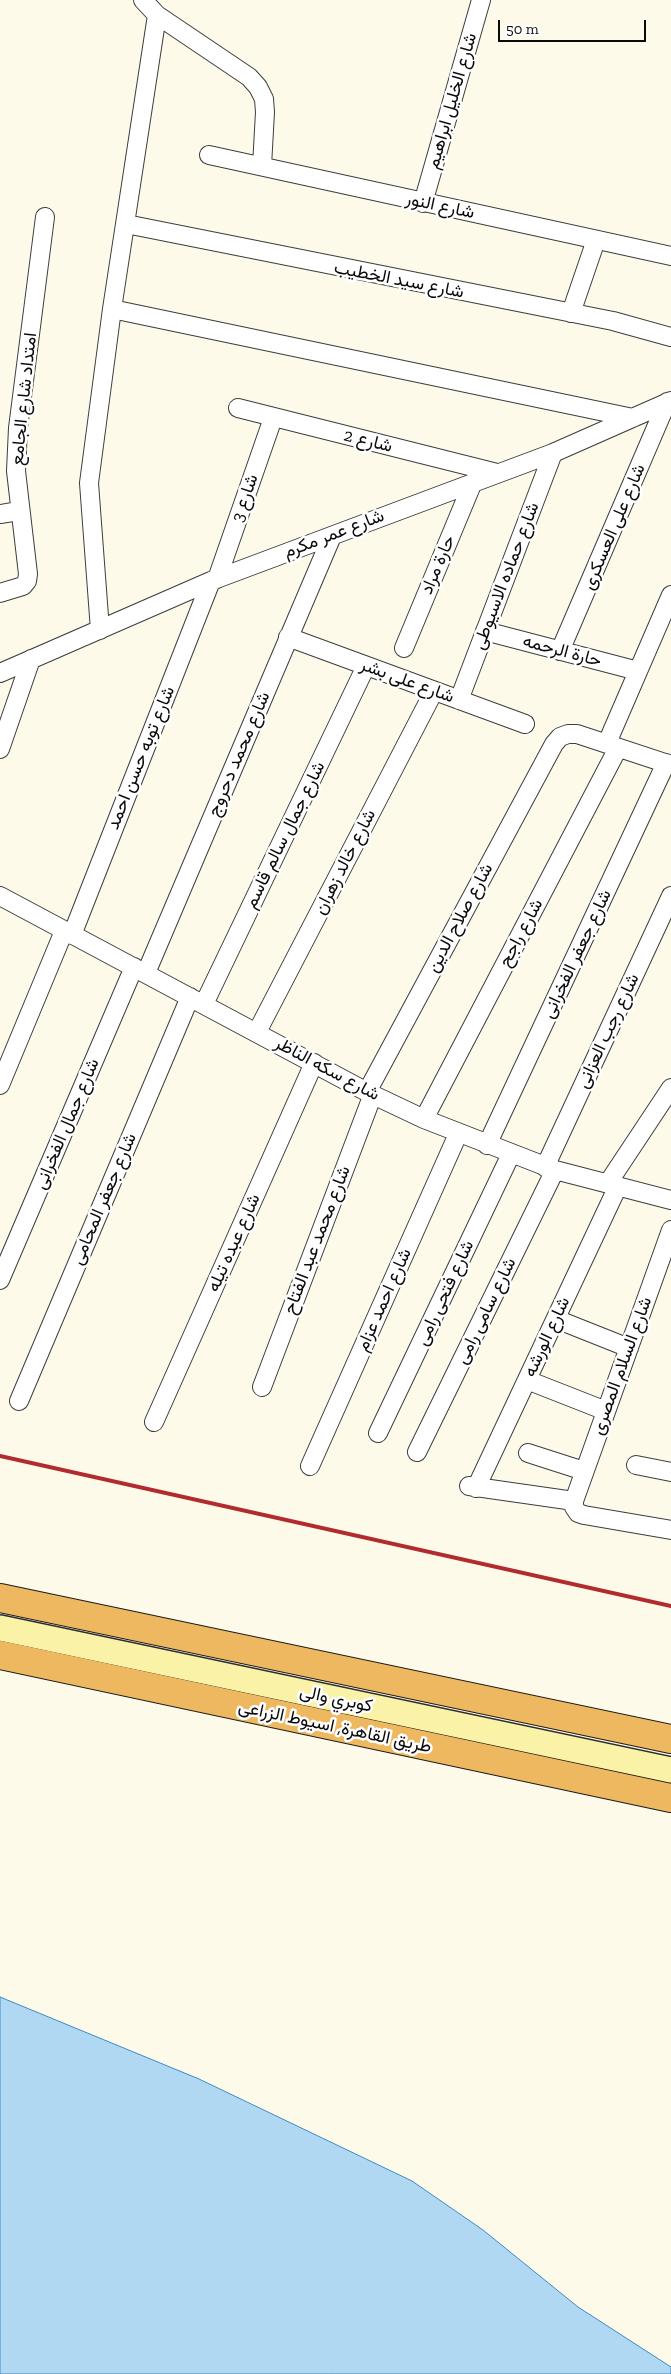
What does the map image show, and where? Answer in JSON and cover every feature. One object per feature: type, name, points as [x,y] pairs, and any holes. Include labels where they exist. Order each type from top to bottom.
[{"type":"highway","points":[[0,1598],[671,1740]]},
{"type":"highway","name":"طريق القاهرة, اسيوط الزراعى","points":[[0,1655],[671,1798]]},
{"type":"main road","name":"كوبري والى","points":[[0,1628],[671,1770]]},
{"type":"main road","points":[[422,1746],[671,1787]]},
{"type":"street","points":[[143,0],[157,15],[249,78],[258,87],[264,99],[265,112],[262,166]]},
{"type":"street","name":"شارع الخليل ابراهيم","points":[[423,203],[481,0]]},
{"type":"street","points":[[100,630],[89,483],[112,308],[157,15]]},
{"type":"street","name":"شارع النور","points":[[209,155],[671,256]]},
{"type":"street","name":"امتداد شارع الجامع","points":[[0,593],[23,586],[27,581],[28,574],[19,511],[16,471],[18,428],[46,217]]},
{"type":"street","name":"شارع سيد الخطيب","points":[[126,224],[438,288],[613,321],[671,337]]},
{"type":"street","points":[[572,313],[596,240]]},
{"type":"street","points":[[112,308],[633,418]]},
{"type":"street","name":"شارع عمر مكرم","points":[[0,673],[214,580],[553,453],[669,402]]},
{"type":"street","name":"شارع على العسكرى","points":[[560,651],[669,402]]},
{"type":"street","name":"شارع 2","points":[[238,408],[497,474]]},
{"type":"street","name":"شارع 3","points":[[214,580],[273,418]]},
{"type":"street","name":"شارع حماده الاسيوطى","points":[[459,700],[553,453]]},
{"type":"street","name":"حارة مراد","points":[[404,648],[473,482]]},
{"type":"street","points":[[0,514],[19,511]]},
{"type":"street","name":"شارع محمد دحروج","points":[[140,970],[332,536]]},
{"type":"street","name":"شارع توبه حسن احمد","points":[[0,1085],[68,933],[214,580]]},
{"type":"street","name":"شارع راجح","points":[[424,1119],[613,745],[638,671],[671,595]]},
{"type":"street","name":"حارة الرحمه","points":[[485,631],[638,671]]},
{"type":"street","name":"شارع على بشر","points":[[288,637],[525,724]]},
{"type":"street","points":[[0,749],[31,658]]},
{"type":"street","name":"شارع جمال سالم قاسم","points":[[197,1000],[366,666]]},
{"type":"street","name":"شارع خالد زهران","points":[[257,1032],[434,691]]},
{"type":"street","name":"شارع صلاح الدين","points":[[370,1093],[554,744],[560,737],[568,734],[577,734],[613,745]]},
{"type":"street","points":[[613,745],[668,764]]},
{"type":"street","name":"شارع جعفر الفخرانى","points":[[487,1145],[668,764]]},
{"type":"street","name":"شارع سكه الناظر","points":[[0,896],[370,1093],[424,1119],[458,1134],[550,1168],[671,1200]]},
{"type":"street","name":"شارع رجب العزانى","points":[[550,1168],[671,896]]},
{"type":"street","name":"شارع جمال الفخرانى","points":[[0,1280],[140,970]]},
{"type":"street","name":"شارع جعفر المحامى","points":[[18,1401],[197,1000]]},
{"type":"street","name":"شارع عبده تيله","points":[[154,1422],[314,1063]]},
{"type":"street","name":"شارع الورشه","points":[[574,1501],[472,1487],[527,1380],[556,1318],[613,1184],[671,1088]]},
{"type":"street","name":"شارع محمد عبد الفتاح","points":[[262,1387],[370,1093]]},
{"type":"street","name":"شارع احمد عزام","points":[[310,1466],[458,1134]]},
{"type":"street","name":"شارع فتحى رامى","points":[[378,1433],[511,1154]]},
{"type":"street","name":"شارع سامى رامى","points":[[417,1452],[550,1168]]},
{"type":"street","name":"شارع السلام المصرى","points":[[574,1501],[671,1230]]},
{"type":"street","points":[[556,1318],[629,1348]]},
{"type":"street","points":[[527,1380],[606,1411]]},
{"type":"street","points":[[528,1453],[584,1471]]},
{"type":"street","points":[[636,1465],[670,1470]]},
{"type":"street","points":[[574,1501],[574,1508],[578,1513],[584,1515],[671,1530]]},
{"type":"water","points":[[0,1997],[199,2079],[412,2181],[483,2230],[578,2307],[671,2367],[671,2374],[0,2374]]},
{"type":"railway","points":[[0,1456],[671,1606]]}]
